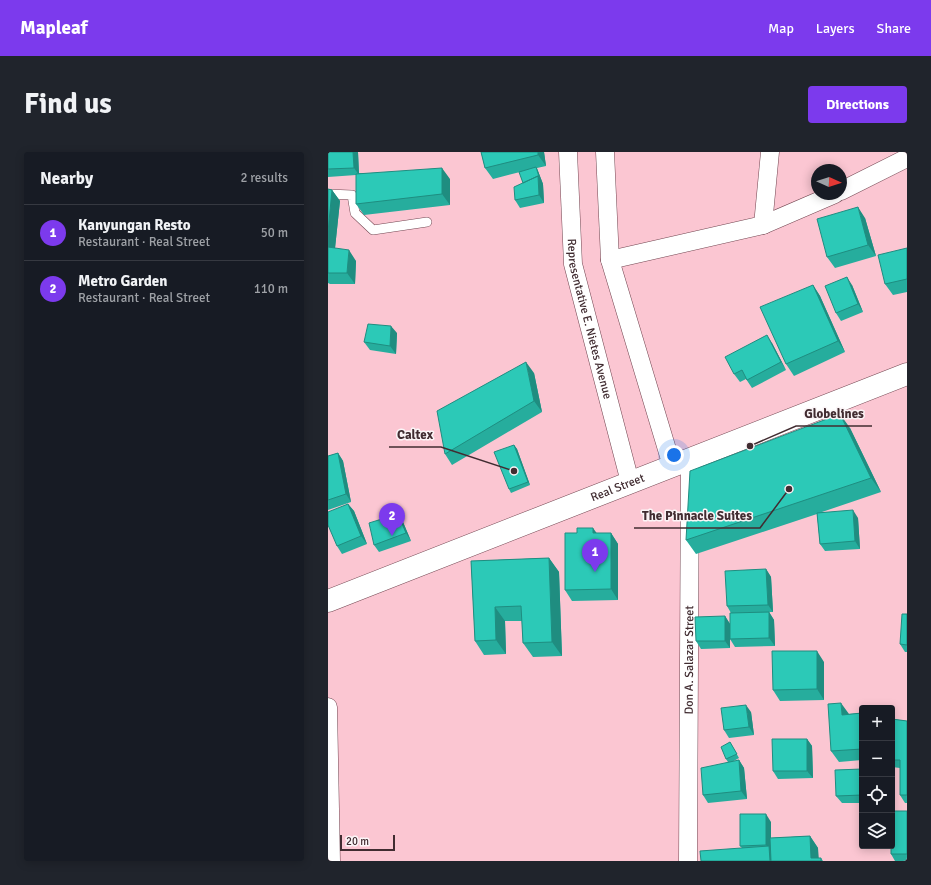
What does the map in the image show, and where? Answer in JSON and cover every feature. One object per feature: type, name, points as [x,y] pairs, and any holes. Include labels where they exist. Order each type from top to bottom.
[{"type":"main road","name":"Real Street","points":[[328,601],[907,374]]},
{"type":"street","name":"Representative E. Nietes Avenue","points":[[568,152],[573,264],[630,482]]},
{"type":"street","points":[[605,152],[610,260],[681,463]]},
{"type":"street","points":[[763,225],[770,152]]},
{"type":"street","points":[[847,188],[907,158]]},
{"type":"street","points":[[610,260],[763,225],[821,200]]},
{"type":"street","name":"Don A. Salazar Street","points":[[681,463],[688,861]]},
{"type":"street","points":[[328,707],[331,861]]},
{"type":"lane","points":[[328,194],[352,195],[355,213],[373,230],[427,222]]},
{"type":"building","points":[[328,152],[353,152],[354,168],[328,169]]},
{"type":"building","points":[[481,152],[538,152],[538,155],[485,168]]},
{"type":"building","points":[[536,167],[540,180],[538,176],[523,183],[519,172]]},
{"type":"building","points":[[442,168],[442,194],[356,204],[356,174]]},
{"type":"building","points":[[538,176],[539,195],[515,200],[514,187]]},
{"type":"building","points":[[328,189],[332,190],[328,232]]},
{"type":"building","points":[[858,207],[868,245],[827,257],[817,219]]},
{"type":"building","points":[[328,247],[349,250],[347,273],[328,273]]},
{"type":"building","points":[[907,248],[907,279],[885,284],[878,255]]},
{"type":"building","points":[[847,277],[858,304],[836,313],[825,286]]},
{"type":"building","points":[[813,285],[838,341],[786,364],[760,307]]},
{"type":"building","points":[[368,324],[391,326],[390,346],[364,342]]},
{"type":"building","points":[[767,335],[781,362],[747,380],[742,370],[734,374],[725,357]]},
{"type":"building","points":[[526,362],[534,401],[445,454],[437,411]]},
{"type":"building","points":[[840,414],[871,478],[686,540],[690,471]]},
{"type":"building","points":[[514,445],[528,482],[509,489],[494,452]]},
{"type":"building","points":[[338,453],[346,494],[328,500],[328,456]]},
{"type":"building","points":[[348,504],[361,536],[337,546],[328,525],[328,512]]},
{"type":"building","points":[[853,510],[855,541],[820,544],[817,513]]},
{"type":"building","points":[[398,514],[406,533],[374,545],[369,523]]},
{"type":"building","points":[[577,528],[593,528],[593,533],[611,533],[611,589],[565,590],[565,533],[577,533]]},
{"type":"building","points":[[549,558],[552,642],[523,643],[521,606],[495,607],[496,640],[475,641],[471,561]]},
{"type":"building","points":[[766,569],[768,605],[727,606],[725,571]]},
{"type":"building","points":[[769,612],[769,638],[730,639],[730,613]]},
{"type":"building","points":[[902,614],[907,614],[907,645],[900,644]]},
{"type":"building","points":[[725,616],[725,641],[696,641],[695,617]]},
{"type":"building","points":[[772,651],[817,651],[817,689],[773,690]]},
{"type":"building","points":[[841,703],[842,715],[859,713],[859,749],[831,751],[828,704]]},
{"type":"building","points":[[746,705],[749,727],[724,730],[721,708]]},
{"type":"building","points":[[895,719],[907,721],[907,795],[900,795],[900,760],[895,760]]},
{"type":"building","points":[[772,739],[807,739],[807,771],[773,771]]},
{"type":"building","points":[[730,742],[737,754],[726,759],[721,747]]},
{"type":"building","points":[[739,760],[741,791],[703,795],[701,768]]},
{"type":"building","points":[[859,769],[859,795],[836,796],[835,770]]},
{"type":"building","points":[[895,811],[907,811],[907,854],[891,854],[891,849],[895,849]]},
{"type":"building","points":[[740,814],[766,814],[766,845],[740,846]]},
{"type":"building","points":[[810,836],[811,858],[821,858],[821,861],[771,861],[770,838]]},
{"type":"building","points":[[769,846],[770,861],[701,861],[700,851]]},
{"type":"place","name":"Globelines","points":[[750,446]]},
{"type":"place","name":"Caltex","points":[[514,471]]},
{"type":"place","name":"The Pinnacle Suites","points":[[789,489]]},
{"type":"place","name":"Metro Garden","points":[[392,536]]},
{"type":"place","name":"Kanyungan Resto","points":[[595,572]]}]
